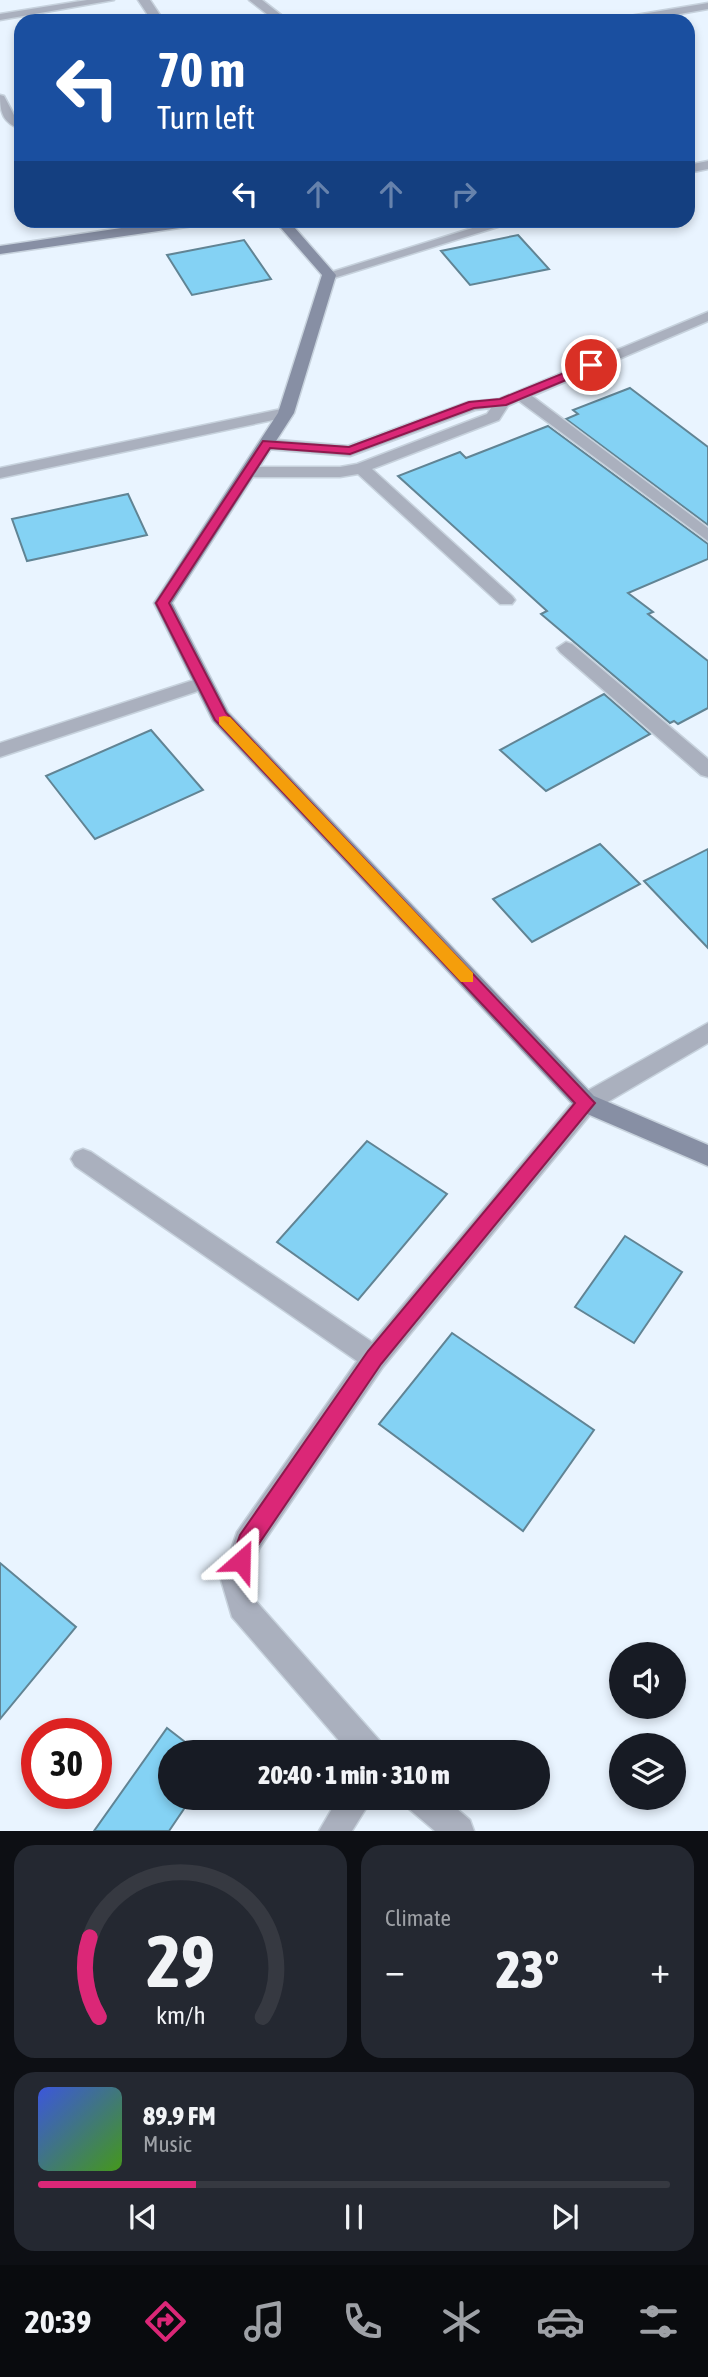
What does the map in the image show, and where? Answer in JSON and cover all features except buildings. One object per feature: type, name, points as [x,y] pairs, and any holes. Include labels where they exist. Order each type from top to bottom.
[{"type":"street","points":[[19,14],[108,0]]},
{"type":"street","points":[[255,0],[274,14]]},
{"type":"street","points":[[658,14],[708,6]]},
{"type":"street","points":[[0,99],[10,119],[14,121]]},
{"type":"street","points":[[0,250],[152,228]]},
{"type":"street","points":[[286,228],[329,275]]},
{"type":"street","points":[[329,275],[487,228]]},
{"type":"street","points":[[329,275],[286,413],[163,603],[220,716],[586,1103],[708,1156]]},
{"type":"street","points":[[267,444],[350,451],[473,405],[502,403],[708,316]]},
{"type":"street","points":[[521,395],[708,536]]},
{"type":"street","points":[[249,472],[340,472],[361,468],[493,417],[502,403]]},
{"type":"street","points":[[0,473],[286,413]]},
{"type":"street","points":[[361,468],[506,600]]},
{"type":"street","points":[[566,648],[708,770]]},
{"type":"street","points":[[0,750],[203,683]]},
{"type":"street","points":[[358,1740],[242,1607],[235,1580],[247,1542],[374,1358],[586,1103],[708,1032]]},
{"type":"street","points":[[83,1159],[374,1358]]},
{"type":"street","points":[[334,1831],[349,1810]]},
{"type":"street","points":[[434,1810],[458,1831]]},
{"type":"slow traffic","points":[[224,720],[467,977]]},
{"type":"route","points":[[241,1561],[247,1542],[374,1358],[586,1103],[220,716],[163,603],[267,444],[350,451],[473,405],[502,403],[591,365]]}]
